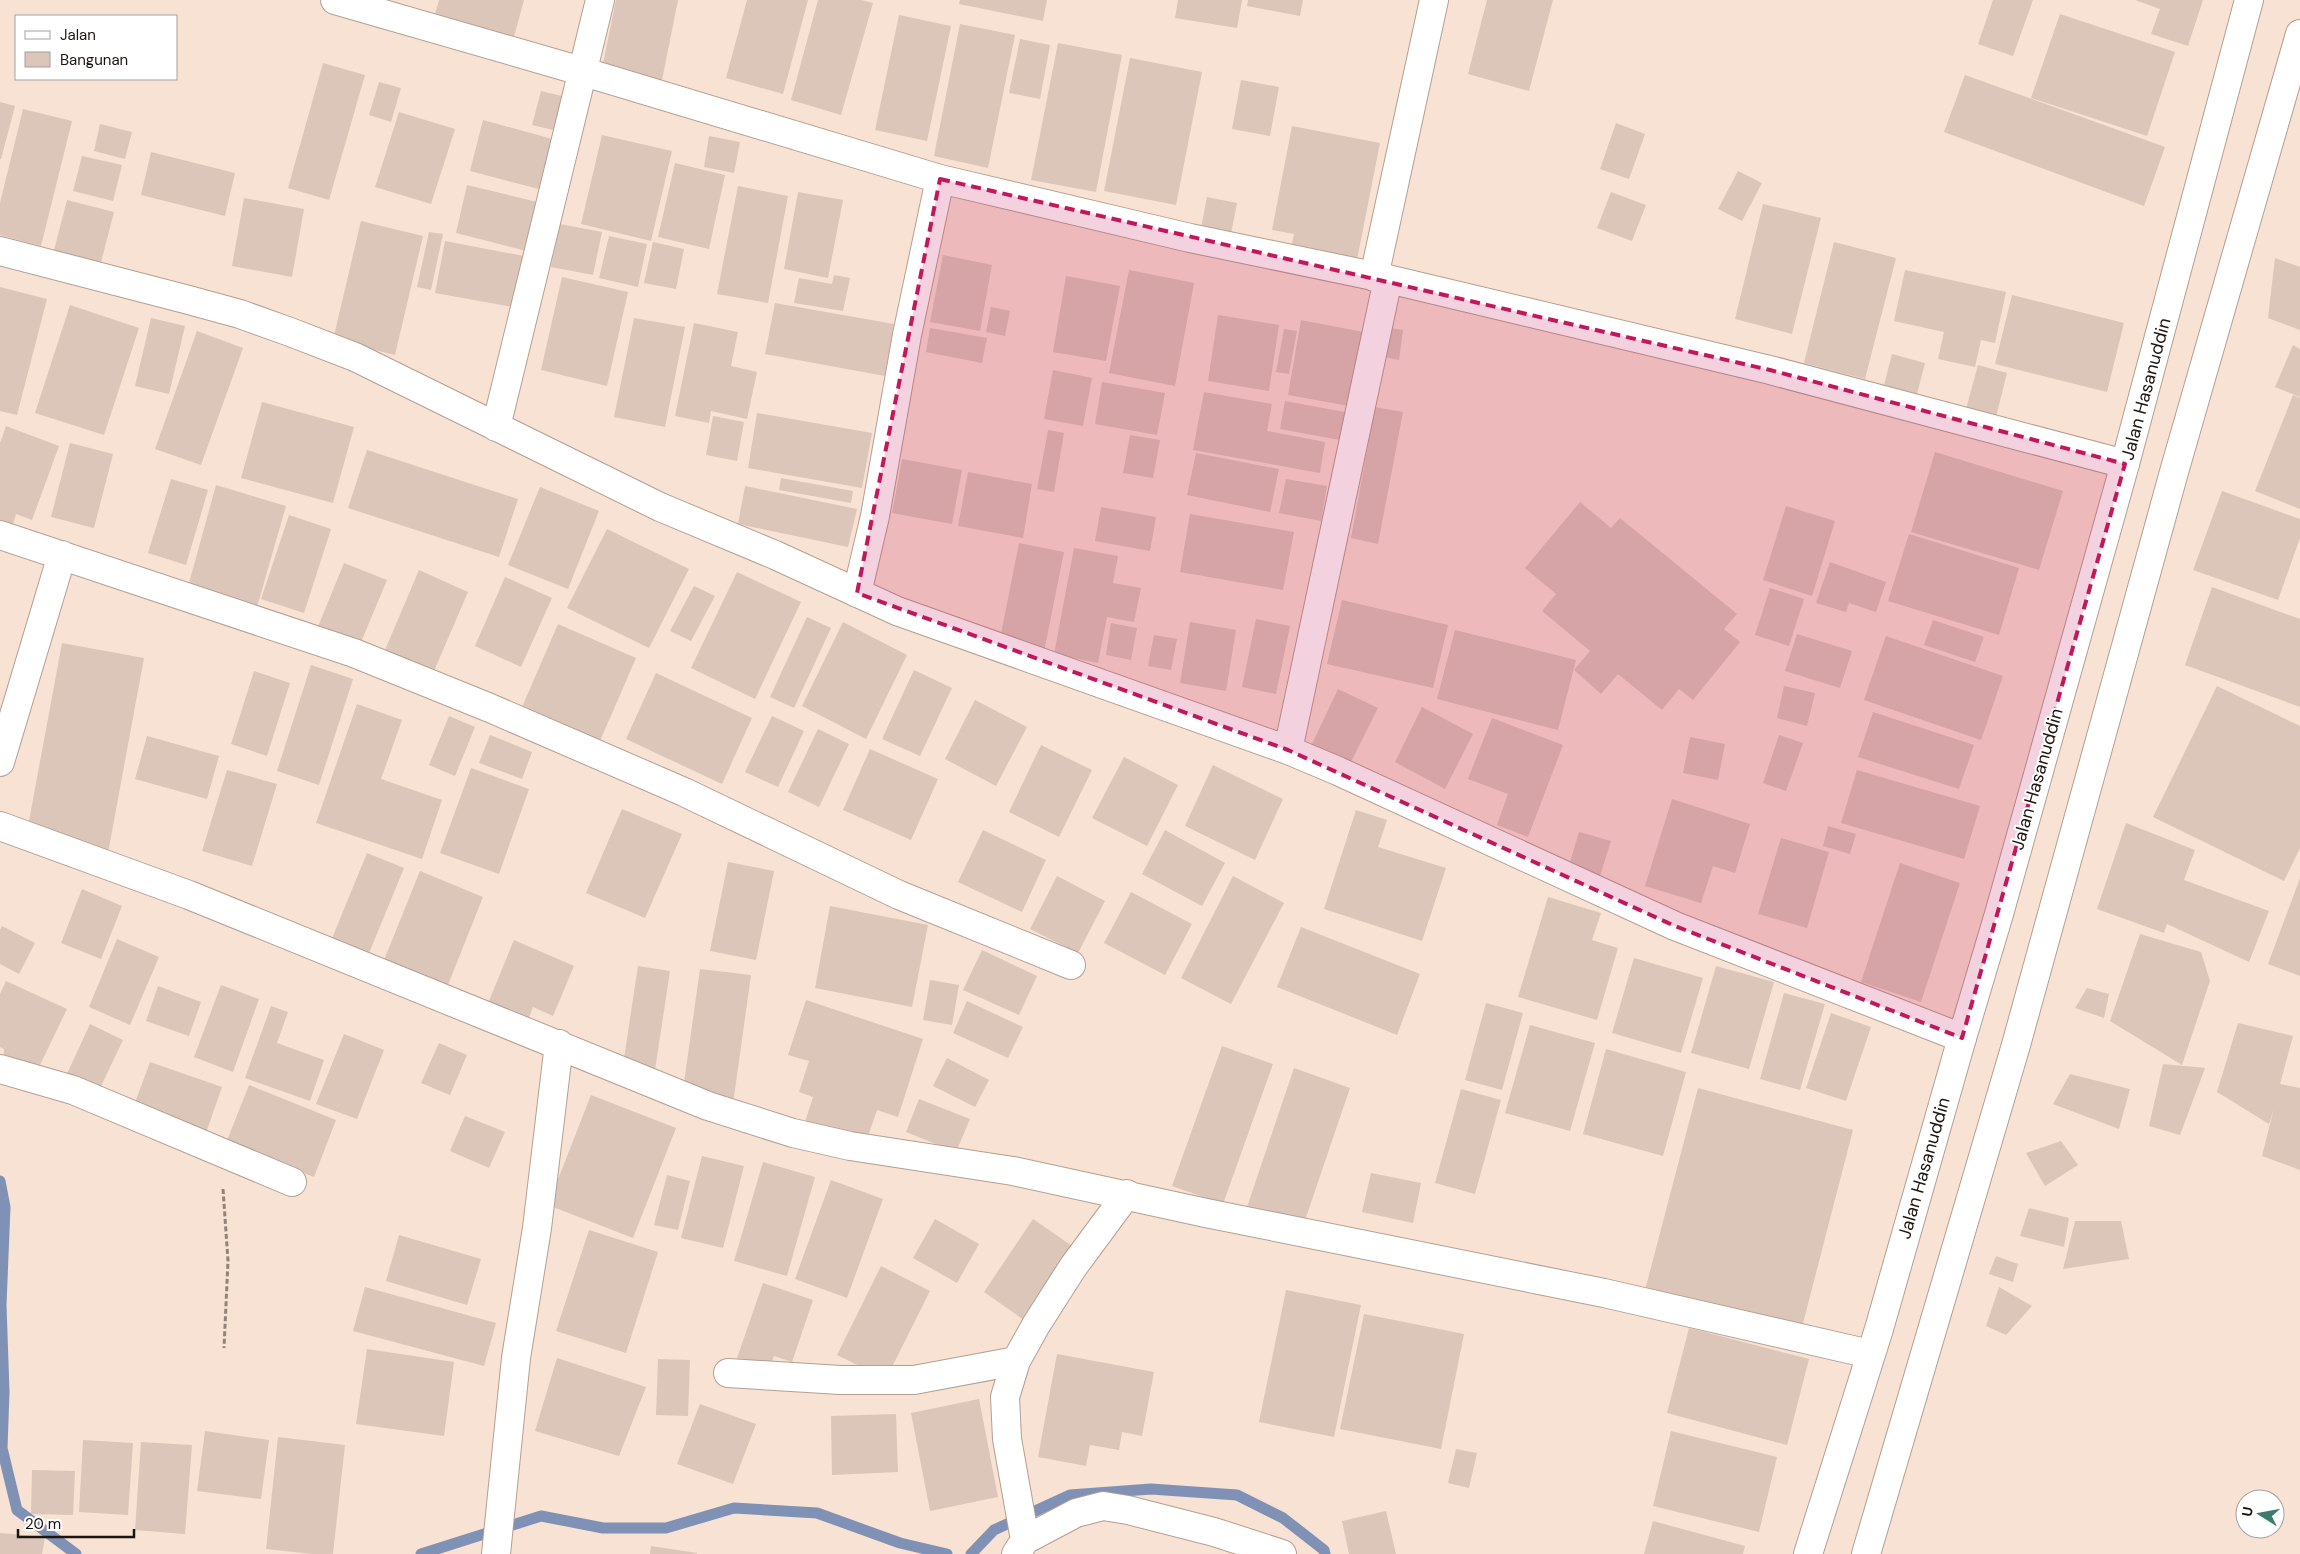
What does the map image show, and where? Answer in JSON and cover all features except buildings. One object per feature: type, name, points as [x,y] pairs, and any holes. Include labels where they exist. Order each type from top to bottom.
[{"type":"street","points":[[334,0],[940,178],[1190,238],[1381,278],[1770,370],[2125,464]]},
{"type":"street","points":[[496,427],[581,71],[600,0]]},
{"type":"street","points":[[1288,750],[1434,0]]},
{"type":"street","name":"Jalan Hasanuddin","points":[[1808,1554],[1870,1354],[1999,914],[2125,464],[2249,0]]},
{"type":"street","points":[[1866,1554],[2016,1045],[2168,490],[2300,34]]},
{"type":"street","points":[[856,593],[875,516],[907,335],[940,178]]},
{"type":"street","points":[[0,251],[185,298],[240,314],[355,357],[660,507],[775,555],[856,593],[915,617],[1288,750],[1338,770],[1675,926],[1962,1038]]},
{"type":"street","points":[[0,536],[354,653],[490,708],[684,792],[899,895],[1071,965]]},
{"type":"street","points":[[0,762],[62,555]]},
{"type":"street","points":[[0,826],[189,895],[708,1106],[793,1133],[885,1152],[1013,1171],[1127,1194],[1206,1213],[1604,1293],[1870,1354]]},
{"type":"street","points":[[496,1554],[516,1358],[537,1228],[558,1044]]},
{"type":"street","points":[[9,1071],[73,1090],[292,1182]]},
{"type":"street","points":[[1127,1194],[1073,1267],[1016,1360],[1005,1396],[1007,1439],[1017,1491],[1022,1544],[1076,1513],[1103,1506],[1128,1510],[1214,1532],[1282,1554]]},
{"type":"street","points":[[728,1373],[840,1380],[914,1380],[1016,1360]]},
{"type":"path","points":[[220,1151],[228,1261],[224,1348]]},
{"type":"highlighted area","points":[[940,179],[1770,370],[2125,464],[1962,1038],[1675,926],[1288,750],[857,593]]},
{"type":"waterway","points":[[0,1181],[5,1207],[1,1305],[4,1392],[2,1448],[17,1510],[76,1554]]},
{"type":"waterway","points":[[971,1554],[994,1530],[1070,1495],[1151,1489],[1237,1495],[1283,1518],[1324,1550],[1325,1554]]},
{"type":"waterway","points":[[421,1554],[541,1516],[603,1528],[666,1528],[734,1508],[817,1513],[900,1543],[947,1554]]}]
